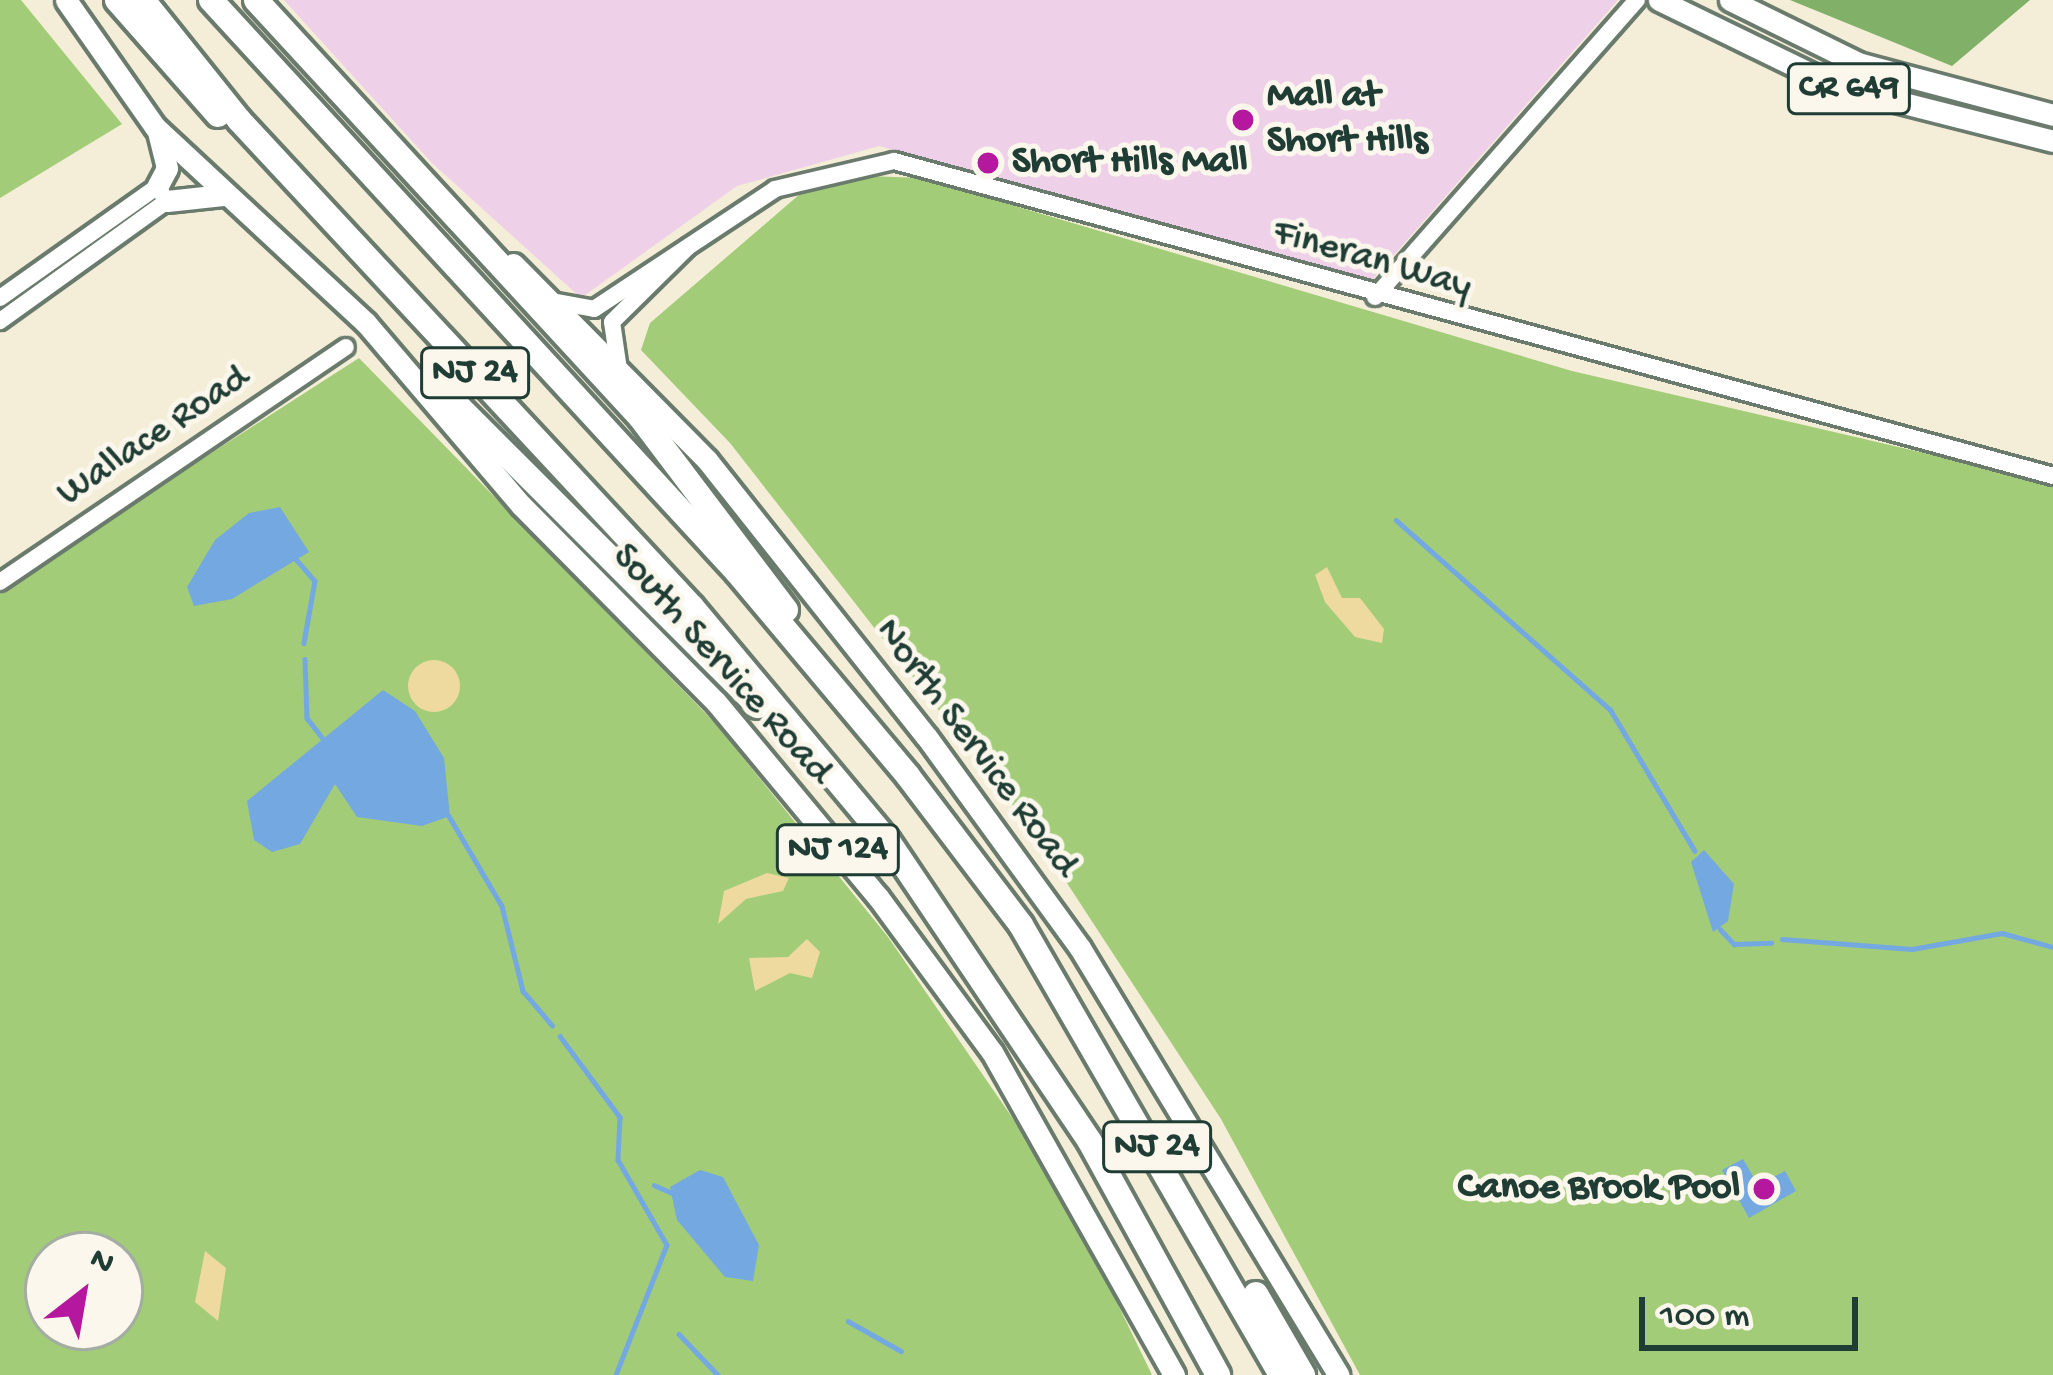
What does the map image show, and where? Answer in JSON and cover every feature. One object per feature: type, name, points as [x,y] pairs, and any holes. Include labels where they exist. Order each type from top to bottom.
[{"type":"highway","points":[[117,0],[193,92],[349,236]]},
{"type":"highway","name":"NJ 24","points":[[143,0],[349,236],[808,744],[1028,1042],[1218,1375]]},
{"type":"highway","name":"NJ 24","points":[[212,0],[828,679],[1022,925],[1134,1108],[1281,1375]]},
{"type":"highway","points":[[256,0],[295,36],[474,231],[705,492],[828,679]]},
{"type":"highway","points":[[269,0],[295,36]]},
{"type":"highway","points":[[423,384],[808,744]]},
{"type":"highway","points":[[1134,1108],[1303,1375]]},
{"type":"main road","points":[[52,0],[85,40]]},
{"type":"main road","name":"NJ 124","points":[[65,0],[85,40],[155,128],[423,384]]},
{"type":"main road","name":"CR 649","points":[[1659,0],[1836,86],[2053,141]]},
{"type":"main road","name":"CR 649","points":[[1730,0],[1858,63],[2053,115]]},
{"type":"main road","points":[[155,128],[167,152],[162,194],[223,195]]},
{"type":"main road","name":"North Service Road","points":[[474,231],[618,363],[926,736],[1080,948],[1339,1375]]},
{"type":"main road","name":"South Service Road","points":[[423,384],[521,505],[716,702],[878,897],[992,1052],[1174,1375]]},
{"type":"street","points":[[1376,297],[1637,0]]},
{"type":"street","name":"Fineran Way","points":[[550,298],[594,310],[775,188],[894,161],[1376,297],[2053,476]]},
{"type":"street","points":[[0,298],[162,194]]},
{"type":"street","points":[[0,321],[162,194]]},
{"type":"street","name":"Fineran Way","points":[[618,363],[612,322],[689,246]]},
{"type":"street","name":"Wallace Road","points":[[0,582],[346,347]]},
{"type":"shaded area","points":[[284,0],[1618,0],[1372,280],[879,146],[737,186],[581,298],[432,163]]},
{"type":"green space","points":[[0,0],[21,0],[122,124],[0,198]]},
{"type":"green space","points":[[1790,0],[2030,0],[1952,66]]},
{"type":"green space","points":[[868,176],[921,178],[1572,371],[2053,483],[2053,1375],[1360,1375],[1221,1119],[1033,831],[730,443],[641,350],[650,323],[800,194]]},
{"type":"green space","points":[[359,358],[715,723],[888,937],[1064,1193],[1152,1375],[0,1375],[0,589]]},
{"type":"sand","points":[[1327,567],[1342,598],[1360,598],[1384,629],[1382,643],[1355,637],[1325,602],[1315,575]]},
{"type":"sand","points":[[434,660],[452,668],[460,686],[452,704],[434,712],[416,704],[408,686],[416,668]]},
{"type":"sand","points":[[767,873],[789,878],[783,891],[746,899],[718,924],[724,891]]},
{"type":"sand","points":[[807,939],[820,952],[812,978],[790,973],[755,991],[749,958],[788,957]]},
{"type":"sand","points":[[205,1251],[226,1268],[218,1321],[195,1302]]},
{"type":"water","points":[[280,507],[309,552],[232,599],[194,606],[187,587],[215,540],[249,513]]},
{"type":"water","points":[[383,690],[415,711],[444,758],[450,816],[422,826],[357,817],[335,784],[300,844],[272,852],[254,840],[247,801]]},
{"type":"water","points":[[1704,850],[1734,884],[1728,921],[1713,932],[1691,862]]},
{"type":"water","name":"Canoe Brook Pool","points":[[1743,1159],[1758,1185],[1785,1171],[1796,1191],[1749,1218],[1722,1170]]},
{"type":"water","points":[[700,1170],[723,1177],[759,1245],[753,1281],[725,1277],[677,1220],[670,1187]]},
{"type":"waterway","points":[[1396,520],[1610,709],[1695,851]]},
{"type":"waterway","points":[[295,558],[315,581],[304,643]]},
{"type":"waterway","points":[[305,659],[307,718],[322,737]]},
{"type":"waterway","points":[[449,816],[502,906],[523,991],[552,1025]]},
{"type":"waterway","points":[[1720,929],[1734,944],[1771,943]]},
{"type":"waterway","points":[[1782,939],[1912,949],[2002,933],[2053,947]]},
{"type":"waterway","points":[[560,1036],[620,1117],[618,1160],[667,1245],[616,1375]]},
{"type":"waterway","points":[[654,1185],[672,1193]]},
{"type":"waterway","points":[[848,1321],[901,1351]]},
{"type":"waterway","points":[[679,1334],[718,1375]]},
{"type":"place","name":"Mall at Short Hills","points":[[1243,120]]},
{"type":"place","name":"Short Hills Mall","points":[[988,163]]},
{"type":"place","name":"Canoe Brook Pool","points":[[1764,1189]]}]
